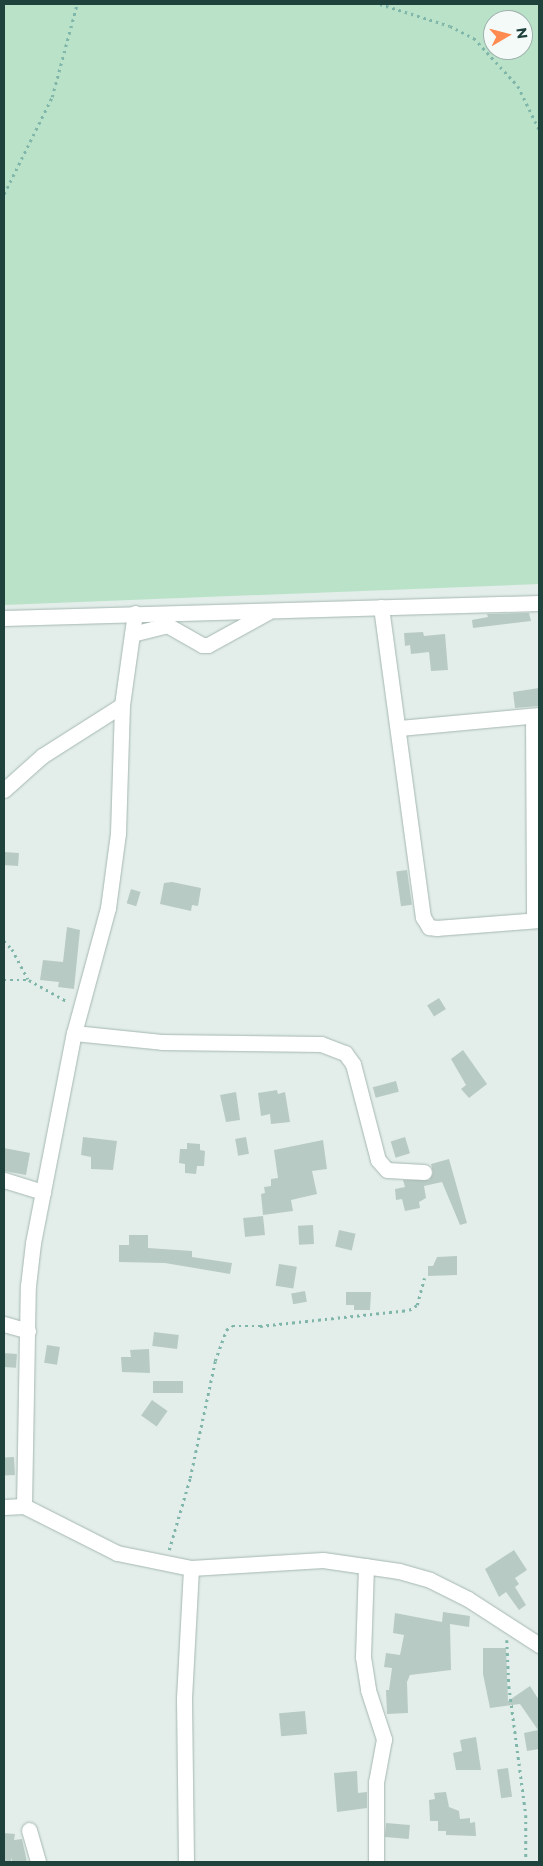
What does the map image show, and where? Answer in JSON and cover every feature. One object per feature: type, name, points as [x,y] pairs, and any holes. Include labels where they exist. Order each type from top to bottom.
[{"type":"street","points":[[4,618],[539,603]]},
{"type":"street","points":[[381,607],[399,728],[422,916],[429,926],[537,920],[536,716],[399,728]]},
{"type":"street","points":[[132,634],[167,625],[202,645],[208,645],[270,611]]},
{"type":"street","points":[[24,1506],[31,1260],[74,1033],[97,954],[114,865],[122,705],[135,613]]},
{"type":"street","points":[[4,790],[42,756],[122,705]]},
{"type":"street","points":[[74,1033],[162,1042],[322,1044],[345,1053],[353,1064],[378,1160],[387,1170],[424,1172]]},
{"type":"street","points":[[4,1180],[43,1192]]},
{"type":"street","points":[[4,1324],[28,1331]]},
{"type":"street","points":[[4,1507],[24,1506],[117,1553],[191,1568],[323,1560],[366,1566],[430,1580],[468,1599],[539,1645]]},
{"type":"street","points":[[366,1566],[363,1657],[368,1690],[384,1739],[376,1782],[376,1862]]},
{"type":"street","points":[[186,1862],[184,1698],[191,1568]]},
{"type":"street","points":[[29,1830],[38,1862]]},
{"type":"path","points":[[4,194],[52,97],[77,4]]},
{"type":"path","points":[[380,4],[450,26],[474,38],[518,86],[539,129]]},
{"type":"path","points":[[4,941],[12,950],[29,980]]},
{"type":"path","points":[[4,980],[29,980],[80,1009]]},
{"type":"path","points":[[166,1563],[190,1478],[215,1361],[226,1330],[232,1326],[260,1326],[409,1310],[417,1305],[424,1278]]},
{"type":"path","points":[[507,1624],[509,1686],[526,1815],[526,1862]]},
{"type":"green space","points":[[4,4],[539,4],[539,584],[4,605]]},
{"type":"building","points":[[529,613],[531,621],[473,628],[472,620],[488,617],[487,614]]},
{"type":"building","points":[[423,632],[424,636],[445,634],[448,670],[431,671],[429,652],[411,654],[410,645],[405,646],[404,633]]},
{"type":"building","points":[[539,688],[539,706],[515,708],[513,692]]},
{"type":"building","points":[[4,852],[19,853],[18,866],[4,865]]},
{"type":"building","points":[[407,870],[412,905],[401,906],[396,872]]},
{"type":"building","points":[[172,882],[201,888],[198,906],[192,905],[191,911],[160,904],[164,883]]},
{"type":"building","points":[[131,889],[141,892],[136,906],[127,903]]},
{"type":"building","points":[[67,927],[80,930],[74,989],[58,987],[59,982],[40,980],[43,960],[63,962]]},
{"type":"building","points":[[439,998],[446,1009],[434,1016],[427,1005]]},
{"type":"building","points":[[463,1050],[487,1084],[469,1098],[461,1089],[466,1085],[451,1059]]},
{"type":"building","points":[[396,1081],[399,1092],[376,1098],[373,1087]]},
{"type":"building","points":[[277,1090],[278,1094],[285,1092],[290,1122],[271,1124],[270,1114],[261,1116],[258,1093]]},
{"type":"building","points":[[236,1092],[240,1120],[226,1122],[220,1095]]},
{"type":"building","points":[[83,1137],[117,1141],[113,1170],[91,1169],[91,1157],[81,1155]]},
{"type":"building","points":[[246,1137],[249,1154],[238,1156],[235,1139]]},
{"type":"building","points":[[405,1137],[410,1153],[396,1158],[391,1141]]},
{"type":"building","points":[[323,1140],[327,1169],[312,1171],[317,1194],[291,1200],[293,1211],[263,1215],[261,1194],[265,1193],[264,1187],[271,1186],[271,1179],[278,1178],[274,1150]]},
{"type":"building","points":[[187,1143],[200,1144],[200,1150],[205,1151],[204,1166],[197,1166],[196,1174],[185,1173],[185,1164],[179,1163],[180,1149],[187,1149]]},
{"type":"building","points":[[4,1148],[30,1153],[26,1175],[4,1171]]},
{"type":"building","points":[[449,1159],[467,1223],[460,1225],[442,1182],[424,1186],[426,1198],[419,1202],[420,1208],[405,1211],[402,1199],[396,1200],[395,1189],[405,1187],[403,1180],[429,1180],[433,1173],[431,1164]]},
{"type":"building","points":[[263,1216],[265,1235],[245,1237],[243,1218]]},
{"type":"building","points":[[313,1225],[314,1244],[299,1245],[298,1226]]},
{"type":"building","points":[[339,1230],[356,1234],[352,1250],[335,1247]]},
{"type":"building","points":[[129,1235],[148,1235],[148,1248],[192,1251],[192,1257],[232,1263],[230,1274],[165,1263],[119,1262],[119,1245],[129,1245]]},
{"type":"building","points":[[457,1256],[457,1275],[428,1276],[428,1266],[433,1266],[437,1257]]},
{"type":"building","points":[[279,1264],[297,1267],[293,1289],[276,1286]]},
{"type":"building","points":[[305,1291],[307,1302],[293,1304],[291,1293]]},
{"type":"building","points":[[346,1292],[371,1292],[370,1310],[354,1310],[354,1305],[346,1305]]},
{"type":"building","points":[[154,1332],[179,1335],[177,1349],[152,1346]]},
{"type":"building","points":[[47,1345],[60,1347],[57,1365],[44,1363]]},
{"type":"building","points":[[149,1349],[150,1373],[122,1372],[121,1357],[131,1357],[130,1350]]},
{"type":"building","points":[[4,1353],[17,1354],[16,1368],[4,1367]]},
{"type":"building","points":[[153,1381],[183,1381],[183,1393],[153,1393]]},
{"type":"building","points":[[152,1400],[168,1411],[157,1426],[141,1416]]},
{"type":"building","points":[[14,1457],[15,1475],[5,1475],[4,1458]]},
{"type":"building","points":[[514,1550],[527,1570],[515,1578],[519,1584],[515,1587],[526,1605],[519,1610],[506,1592],[499,1597],[485,1569]]},
{"type":"building","points":[[443,1612],[470,1616],[469,1627],[450,1624],[451,1670],[410,1675],[407,1682],[408,1713],[387,1714],[386,1690],[389,1690],[392,1668],[384,1667],[386,1653],[400,1655],[404,1635],[393,1633],[395,1613],[442,1622]]},
{"type":"building","points":[[483,1648],[506,1648],[508,1701],[530,1686],[539,1700],[539,1749],[527,1751],[524,1733],[538,1730],[520,1704],[490,1708],[483,1674]]},
{"type":"building","points":[[305,1711],[307,1734],[281,1736],[279,1713]]},
{"type":"building","points":[[476,1737],[481,1770],[456,1770],[453,1753],[462,1751],[460,1740]]},
{"type":"building","points":[[508,1768],[512,1797],[501,1798],[497,1770]]},
{"type":"building","points":[[357,1771],[358,1793],[367,1792],[367,1808],[337,1812],[334,1773]]},
{"type":"building","points":[[446,1792],[449,1807],[459,1811],[460,1819],[470,1818],[470,1823],[475,1822],[476,1836],[446,1835],[446,1831],[438,1831],[438,1821],[430,1821],[429,1800],[435,1799],[434,1793]]},
{"type":"building","points":[[386,1823],[410,1825],[409,1839],[385,1837]]},
{"type":"building","points":[[4,1833],[15,1834],[14,1840],[22,1839],[27,1862],[12,1862],[12,1857],[11,1862],[4,1862]]}]
